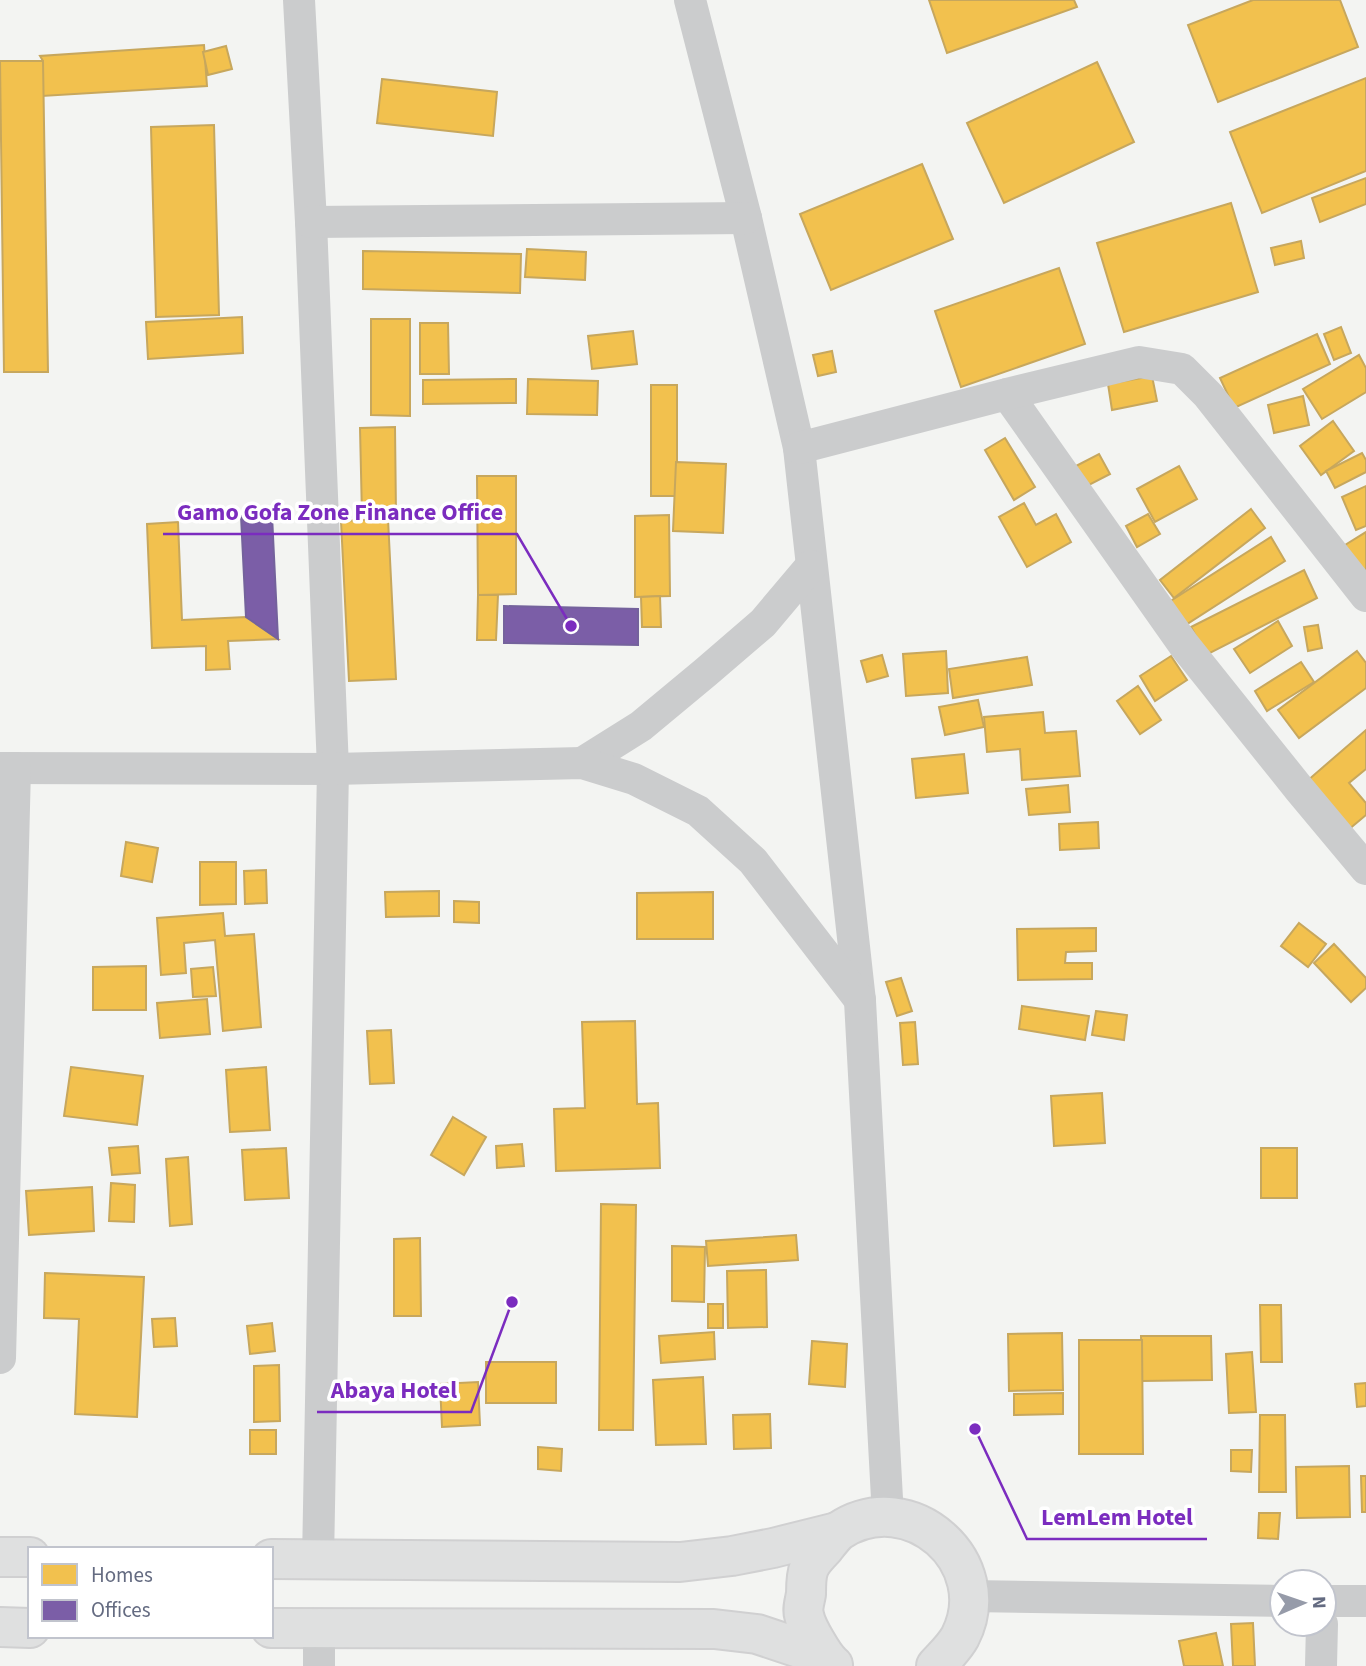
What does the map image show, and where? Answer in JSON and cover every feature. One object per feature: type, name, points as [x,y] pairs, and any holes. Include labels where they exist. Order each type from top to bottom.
[{"type":"highway","points":[[273,1559],[680,1562],[732,1556],[837,1532],[861,1520],[888,1517],[912,1521],[934,1532],[952,1549],[964,1571],[969,1596],[967,1619],[948,1657]]},
{"type":"highway","points":[[830,1663],[803,1614],[808,1568],[837,1532]]},
{"type":"highway","points":[[0,1557],[28,1557]]},
{"type":"highway","points":[[0,1628],[28,1628]]},
{"type":"highway","points":[[273,1628],[714,1629],[757,1634],[830,1663]]},
{"type":"street","points":[[299,0],[311,222],[333,769],[318,1560]]},
{"type":"street","points":[[690,0],[746,218],[799,449],[860,1001],[888,1517]]},
{"type":"street","points":[[311,222],[746,218]]},
{"type":"street","points":[[799,449],[1139,362],[1182,369],[1208,395],[1366,596]]},
{"type":"street","points":[[1007,394],[1184,645],[1366,869]]},
{"type":"street","points":[[582,764],[641,726],[763,623],[811,566]]},
{"type":"street","points":[[0,1358],[7,768],[333,769],[582,764],[634,779],[698,811],[753,861],[860,1001]]},
{"type":"street","points":[[969,1596],[1268,1601]]},
{"type":"street","points":[[1338,1601],[1366,1601]]},
{"type":"street","points":[[319,1629],[319,1666]]},
{"type":"street","points":[[1321,1666],[1322,1638]]},
{"type":"building: Homes","points":[[929,0],[1074,0],[1077,7],[947,53]]},
{"type":"building: Homes","points":[[1253,0],[1340,0],[1358,47],[1218,102],[1188,25]]},
{"type":"building: Homes","points":[[204,45],[207,86],[42,96],[43,61],[40,56]]},
{"type":"building: Homes","points":[[226,46],[232,69],[208,75],[203,52]]},
{"type":"building: Homes","points":[[0,61],[43,61],[48,372],[4,372]]},
{"type":"building: Homes","points":[[1097,62],[1134,142],[1004,203],[967,123]]},
{"type":"building: Homes","points":[[1366,78],[1366,171],[1262,213],[1230,132]]},
{"type":"building: Homes","points":[[382,79],[497,92],[493,136],[377,123]]},
{"type":"building: Homes","points":[[214,125],[219,315],[156,317],[151,127]]},
{"type":"building: Homes","points":[[922,164],[953,239],[831,290],[800,214]]},
{"type":"building: Homes","points":[[1366,178],[1366,204],[1320,222],[1312,198]]},
{"type":"building: Homes","points":[[1231,203],[1258,292],[1124,332],[1097,243]]},
{"type":"building: Homes","points":[[1301,241],[1304,258],[1275,265],[1271,248]]},
{"type":"building: Homes","points":[[527,249],[586,252],[585,280],[525,277]]},
{"type":"building: Homes","points":[[363,251],[521,254],[520,293],[363,289]]},
{"type":"building: Homes","points":[[1059,268],[1085,344],[961,387],[935,311]]},
{"type":"building: Homes","points":[[242,317],[243,353],[148,359],[146,322]]},
{"type":"building: Homes","points":[[371,319],[410,319],[410,416],[371,415]]},
{"type":"building: Homes","points":[[420,323],[448,323],[449,374],[420,374]]},
{"type":"building: Homes","points":[[1341,327],[1351,353],[1334,360],[1324,334]]},
{"type":"building: Homes","points":[[633,331],[637,364],[592,369],[588,336]]},
{"type":"building: Homes","points":[[1317,334],[1330,364],[1234,408],[1220,378]]},
{"type":"building: Homes","points":[[832,351],[836,372],[818,376],[813,355]]},
{"type":"building: Homes","points":[[1359,355],[1366,368],[1366,392],[1322,419],[1303,389]]},
{"type":"building: Homes","points":[[1152,376],[1157,401],[1112,410],[1108,384]]},
{"type":"building: Homes","points":[[516,379],[516,403],[423,404],[423,380]]},
{"type":"building: Homes","points":[[528,379],[598,381],[597,415],[527,414]]},
{"type":"building: Homes","points":[[651,385],[677,385],[677,496],[651,496]]},
{"type":"building: Homes","points":[[1303,396],[1309,425],[1274,433],[1268,405]]},
{"type":"building: Homes","points":[[1333,421],[1354,451],[1321,475],[1300,446]]},
{"type":"building: Homes","points":[[395,427],[396,515],[362,516],[360,428]]},
{"type":"building: Homes","points":[[1005,438],[1035,487],[1014,500],[985,450]]},
{"type":"building: Homes","points":[[1362,453],[1366,460],[1366,472],[1335,488],[1326,471]]},
{"type":"building: Homes","points":[[1099,454],[1110,474],[1087,486],[1076,466]]},
{"type":"building: Homes","points":[[676,462],[726,464],[723,533],[673,531]]},
{"type":"building: Homes","points":[[1179,466],[1197,499],[1155,522],[1137,489]]},
{"type":"building: Homes","points":[[477,476],[516,476],[516,594],[478,595]]},
{"type":"building: Homes","points":[[1366,486],[1366,526],[1356,530],[1342,497]]},
{"type":"building: Homes","points":[[1024,503],[1036,525],[1056,514],[1071,542],[1027,567],[999,517]]},
{"type":"building: Homes","points":[[1251,509],[1265,528],[1174,598],[1160,580]]},
{"type":"building: Homes","points":[[1148,514],[1160,534],[1137,547],[1126,526]]},
{"type":"building: Homes","points":[[669,515],[670,596],[635,597],[635,516]]},
{"type":"building: Homes","points":[[388,519],[396,679],[349,681],[341,521]]},
{"type":"building: Homes","points":[[178,522],[182,620],[246,617],[278,639],[228,641],[230,669],[206,670],[206,646],[152,648],[147,524]]},
{"type":"building: Homes","points":[[1366,532],[1366,580],[1345,545]]},
{"type":"building: Homes","points":[[1271,537],[1285,561],[1184,626],[1169,602]]},
{"type":"building: Homes","points":[[1304,570],[1317,598],[1206,655],[1191,627]]},
{"type":"building: Homes","points":[[478,595],[498,595],[496,640],[477,640]]},
{"type":"building: Homes","points":[[660,596],[661,627],[642,627],[641,597]]},
{"type":"building: Homes","points":[[1278,621],[1292,646],[1250,673],[1234,649]]},
{"type":"building: Homes","points":[[1318,625],[1322,648],[1308,651],[1304,627]]},
{"type":"building: Homes","points":[[946,651],[948,693],[906,696],[903,654]]},
{"type":"building: Homes","points":[[1357,651],[1366,663],[1366,688],[1299,738],[1278,710]]},
{"type":"building: Homes","points":[[882,655],[888,676],[867,682],[861,661]]},
{"type":"building: Homes","points":[[1171,656],[1187,680],[1155,701],[1140,676]]},
{"type":"building: Homes","points":[[1027,657],[1032,685],[953,698],[949,669]]},
{"type":"building: Homes","points":[[1301,662],[1314,682],[1267,711],[1255,691]]},
{"type":"building: Homes","points":[[1138,686],[1161,720],[1140,734],[1117,701]]},
{"type":"building: Homes","points":[[978,700],[984,727],[945,735],[939,707]]},
{"type":"building: Homes","points":[[1043,712],[1045,733],[1076,731],[1080,776],[1022,780],[1020,749],[987,752],[984,717]]},
{"type":"building: Homes","points":[[1366,730],[1366,769],[1349,783],[1366,803],[1366,815],[1348,830],[1307,781]]},
{"type":"building: Homes","points":[[964,754],[968,793],[916,798],[912,759]]},
{"type":"building: Homes","points":[[1068,785],[1070,812],[1029,815],[1026,789]]},
{"type":"building: Homes","points":[[1098,822],[1099,848],[1060,850],[1059,824]]},
{"type":"building: Homes","points":[[126,842],[158,848],[152,882],[121,876]]},
{"type":"building: Homes","points":[[200,862],[236,862],[236,904],[200,905]]},
{"type":"building: Homes","points":[[266,870],[267,903],[245,904],[244,871]]},
{"type":"building: Homes","points":[[439,891],[439,916],[386,917],[385,892]]},
{"type":"building: Homes","points":[[713,892],[713,939],[637,939],[637,893]]},
{"type":"building: Homes","points":[[454,901],[479,902],[479,923],[454,922]]},
{"type":"building: Homes","points":[[223,913],[225,936],[254,934],[261,1027],[223,1031],[215,940],[184,943],[186,973],[161,975],[157,918]]},
{"type":"building: Homes","points":[[1299,923],[1326,944],[1308,967],[1281,946]]},
{"type":"building: Homes","points":[[1096,928],[1096,951],[1066,952],[1065,963],[1092,963],[1092,979],[1018,980],[1017,929]]},
{"type":"building: Homes","points":[[1334,944],[1366,978],[1366,988],[1351,1002],[1314,963]]},
{"type":"building: Homes","points":[[146,966],[146,1010],[93,1010],[93,967]]},
{"type":"building: Homes","points":[[213,967],[216,996],[193,997],[191,969]]},
{"type":"building: Homes","points":[[901,978],[912,1011],[897,1016],[886,982]]},
{"type":"building: Homes","points":[[207,999],[210,1034],[160,1038],[157,1003]]},
{"type":"building: Homes","points":[[1022,1006],[1089,1016],[1085,1040],[1019,1029]]},
{"type":"building: Homes","points":[[1096,1011],[1127,1015],[1124,1040],[1092,1035]]},
{"type":"building: Homes","points":[[635,1021],[637,1104],[658,1103],[660,1168],[556,1171],[554,1109],[585,1108],[582,1022]]},
{"type":"building: Homes","points":[[915,1022],[918,1064],[903,1065],[900,1023]]},
{"type":"building: Homes","points":[[391,1030],[394,1083],[370,1084],[367,1031]]},
{"type":"building: Homes","points":[[71,1067],[143,1076],[137,1125],[64,1116]]},
{"type":"building: Homes","points":[[266,1067],[270,1130],[230,1132],[226,1070]]},
{"type":"building: Homes","points":[[1102,1093],[1105,1143],[1054,1146],[1051,1096]]},
{"type":"building: Homes","points":[[453,1117],[486,1137],[464,1175],[431,1155]]},
{"type":"building: Homes","points":[[522,1144],[524,1166],[497,1168],[496,1146]]},
{"type":"building: Homes","points":[[138,1146],[140,1173],[112,1175],[109,1148]]},
{"type":"building: Homes","points":[[286,1148],[289,1198],[245,1200],[242,1150]]},
{"type":"building: Homes","points":[[1261,1148],[1297,1148],[1297,1198],[1261,1198]]},
{"type":"building: Homes","points":[[188,1157],[192,1224],[170,1226],[166,1159]]},
{"type":"building: Homes","points":[[111,1183],[135,1185],[134,1222],[109,1221]]},
{"type":"building: Homes","points":[[92,1187],[94,1231],[29,1235],[26,1191]]},
{"type":"building: Homes","points":[[601,1204],[636,1205],[633,1430],[599,1430]]},
{"type":"building: Homes","points":[[796,1235],[798,1260],[708,1266],[706,1241]]},
{"type":"building: Homes","points":[[420,1238],[421,1316],[394,1316],[394,1239]]},
{"type":"building: Homes","points":[[672,1246],[705,1247],[704,1302],[672,1301]]},
{"type":"building: Homes","points":[[766,1270],[767,1327],[728,1328],[727,1271]]},
{"type":"building: Homes","points":[[45,1273],[144,1277],[137,1417],[75,1414],[79,1319],[44,1318]]},
{"type":"building: Homes","points":[[708,1304],[723,1304],[723,1328],[708,1328]]},
{"type":"building: Homes","points":[[1260,1305],[1281,1305],[1282,1362],[1261,1362]]},
{"type":"building: Homes","points":[[175,1318],[177,1346],[154,1347],[152,1319]]},
{"type":"building: Homes","points":[[272,1323],[275,1351],[250,1354],[247,1326]]},
{"type":"building: Homes","points":[[714,1332],[715,1359],[661,1363],[659,1336]]},
{"type":"building: Homes","points":[[1062,1333],[1063,1390],[1009,1391],[1008,1334]]},
{"type":"building: Homes","points":[[1141,1336],[1211,1336],[1212,1380],[1142,1381]]},
{"type":"building: Homes","points":[[1079,1340],[1142,1340],[1143,1454],[1079,1454]]},
{"type":"building: Homes","points":[[812,1341],[847,1344],[845,1387],[809,1384]]},
{"type":"building: Homes","points":[[1252,1352],[1256,1412],[1229,1413],[1226,1354]]},
{"type":"building: Homes","points":[[486,1362],[556,1362],[556,1403],[486,1403]]},
{"type":"building: Homes","points":[[279,1365],[280,1421],[254,1422],[254,1366]]},
{"type":"building: Homes","points":[[703,1377],[706,1444],[656,1445],[653,1380]]},
{"type":"building: Homes","points":[[478,1382],[480,1425],[442,1427],[440,1384]]},
{"type":"building: Homes","points":[[1366,1383],[1366,1406],[1357,1407],[1355,1384]]},
{"type":"building: Homes","points":[[1063,1393],[1063,1414],[1014,1415],[1014,1394]]},
{"type":"building: Homes","points":[[770,1414],[771,1448],[734,1449],[733,1415]]},
{"type":"building: Homes","points":[[1260,1415],[1285,1415],[1286,1492],[1259,1492]]},
{"type":"building: Homes","points":[[250,1430],[276,1430],[276,1454],[250,1454]]},
{"type":"building: Homes","points":[[538,1447],[562,1449],[561,1471],[538,1469]]},
{"type":"building: Homes","points":[[1231,1450],[1252,1450],[1251,1472],[1231,1471]]},
{"type":"building: Homes","points":[[1349,1466],[1350,1517],[1297,1518],[1296,1467]]},
{"type":"building: Homes","points":[[1361,1476],[1366,1476],[1366,1512],[1362,1512]]},
{"type":"building: Homes","points":[[1259,1513],[1280,1513],[1278,1539],[1258,1538]]},
{"type":"building: Homes","points":[[1253,1623],[1255,1666],[1233,1666],[1231,1624]]},
{"type":"building: Homes","points":[[1216,1633],[1223,1666],[1184,1666],[1179,1641]]},
{"type":"building: Offices","points":[[272,515],[278,639],[246,617],[241,516]]},
{"type":"building: Offices","points":[[504,606],[638,609],[638,645],[504,643]]},
{"type":"place","name":"Gamo Gofa Zone Finance Office","points":[[571,626]]},
{"type":"place","name":"Abaya Hotel","points":[[512,1302]]},
{"type":"place","name":"LemLem Hotel","points":[[975,1429]]}]
